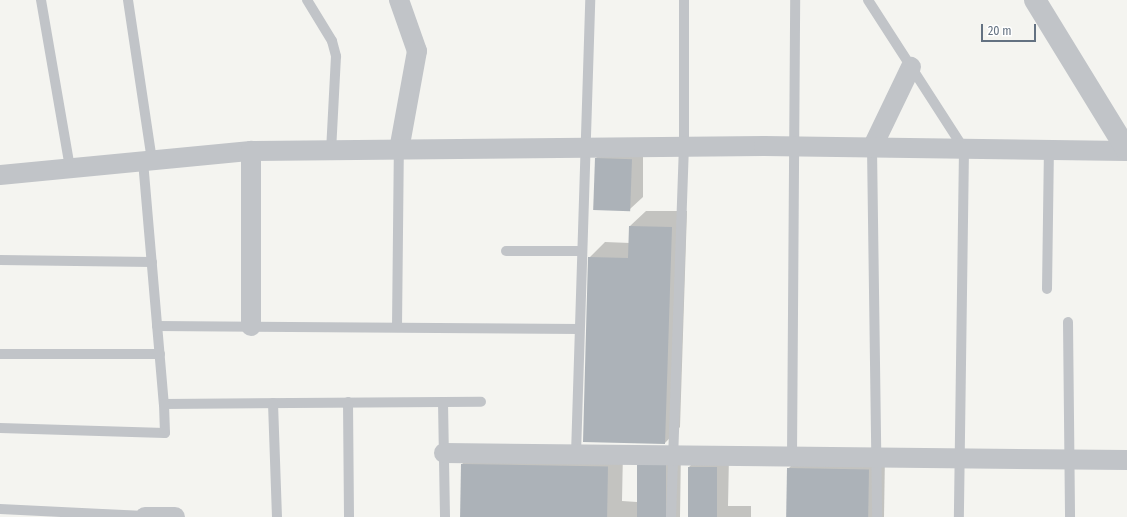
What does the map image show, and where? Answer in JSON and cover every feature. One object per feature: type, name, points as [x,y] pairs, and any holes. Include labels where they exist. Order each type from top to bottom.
[{"type":"street","points":[[399,0],[417,51],[400,150]]},
{"type":"street","points":[[1035,0],[1127,151]]},
{"type":"street","points":[[872,148],[911,67]]},
{"type":"street","points":[[0,175],[251,151],[794,146],[1127,151]]},
{"type":"street","points":[[251,151],[251,326]]},
{"type":"street","points":[[444,453],[1127,460]]},
{"type":"street","points":[[145,517],[175,517]]},
{"type":"lane","points":[[41,0],[70,168]]},
{"type":"lane","points":[[0,428],[164,433],[164,404],[152,262],[147,161],[128,0]]},
{"type":"lane","points":[[307,0],[332,41],[336,56],[331,150]]},
{"type":"lane","points":[[576,454],[584,148],[590,0]]},
{"type":"lane","points":[[670,517],[684,147],[684,0]]},
{"type":"lane","points":[[792,456],[795,0]]},
{"type":"lane","points":[[868,0],[964,149],[959,517]]},
{"type":"lane","points":[[872,148],[877,517]]},
{"type":"lane","points":[[397,327],[400,150]]},
{"type":"lane","points":[[1048,289],[1049,150]]},
{"type":"lane","points":[[506,251],[581,251]]},
{"type":"lane","points":[[0,260],[152,262]]},
{"type":"lane","points":[[1068,322],[1070,517]]},
{"type":"lane","points":[[157,326],[579,329]]},
{"type":"lane","points":[[0,354],[160,354]]},
{"type":"lane","points":[[348,402],[349,517]]},
{"type":"lane","points":[[443,402],[445,517]]},
{"type":"lane","points":[[164,404],[481,402]]},
{"type":"lane","points":[[273,403],[277,517]]},
{"type":"lane","points":[[0,509],[145,517]]},
{"type":"building","points":[[595,158],[632,159],[630,211],[593,210]]},
{"type":"building","points":[[629,226],[672,227],[665,444],[583,442],[588,257],[628,258]]},
{"type":"building","points":[[637,463],[666,463],[666,517],[637,517]]},
{"type":"building","points":[[461,464],[608,467],[607,517],[460,517]]},
{"type":"building","points":[[688,467],[717,467],[717,517],[688,517]]},
{"type":"building","points":[[787,468],[869,469],[868,517],[786,517]]}]
